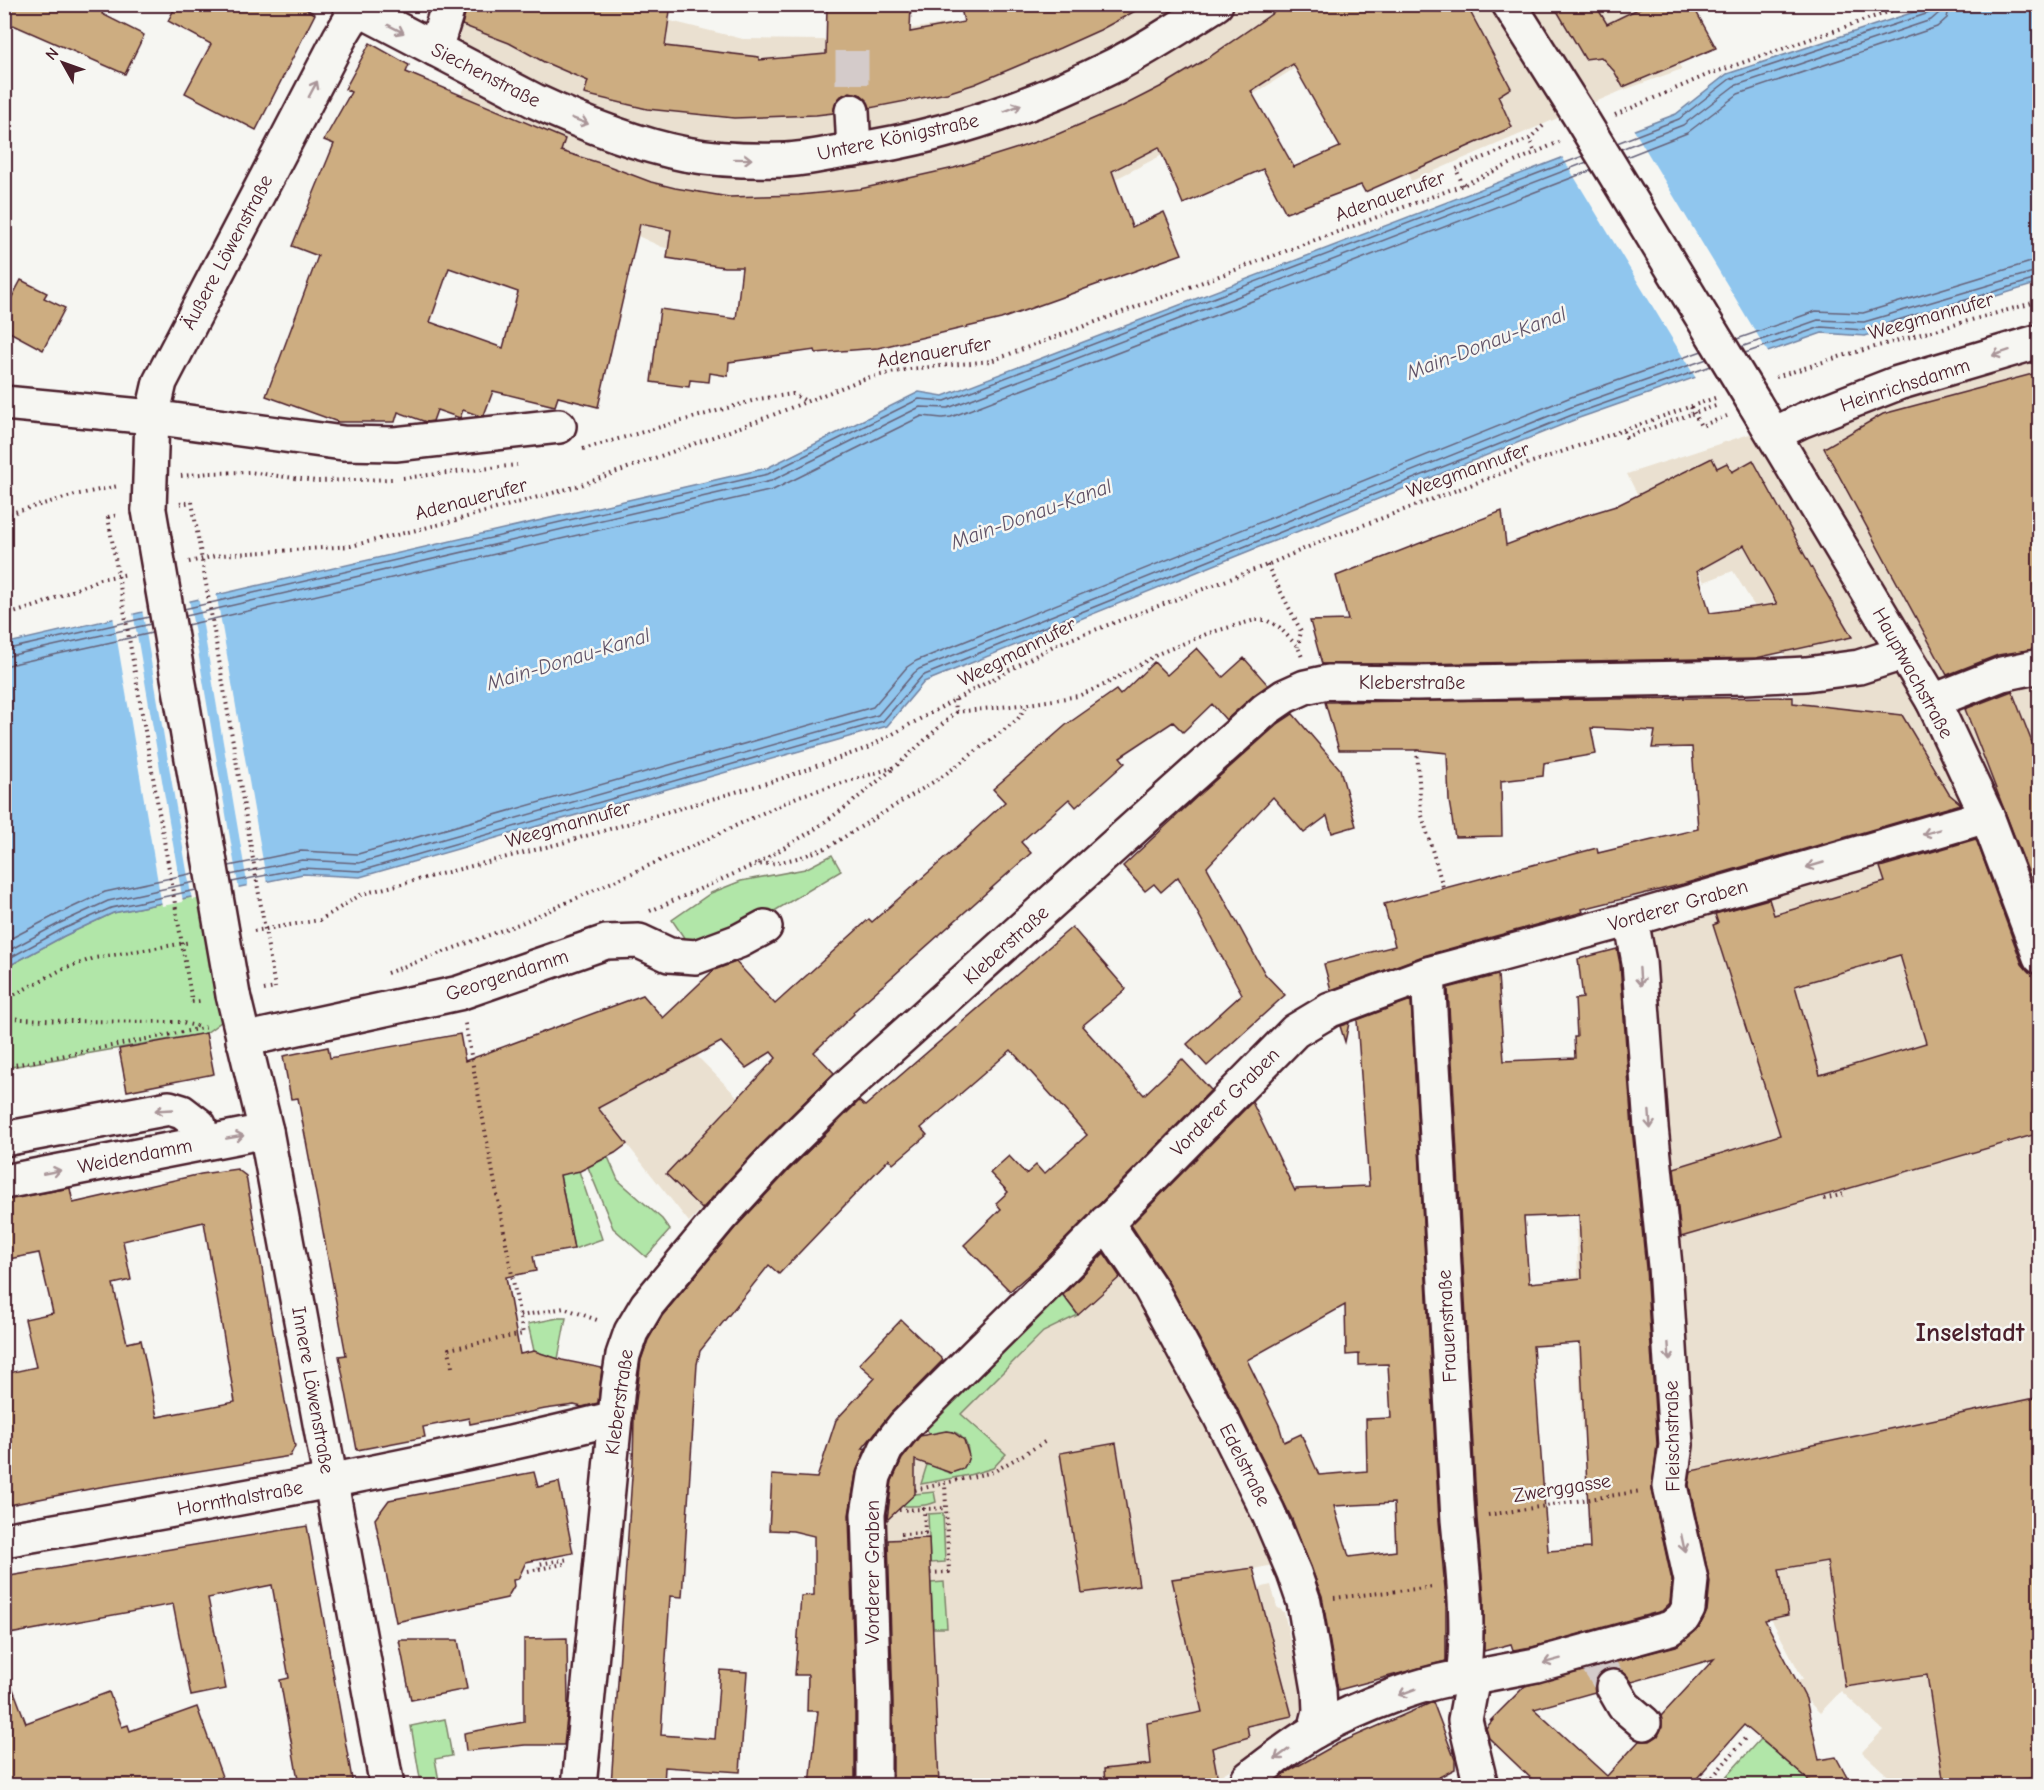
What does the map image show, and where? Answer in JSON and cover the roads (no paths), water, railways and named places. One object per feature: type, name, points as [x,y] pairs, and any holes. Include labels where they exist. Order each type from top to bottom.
[{"type":"street","points":[[435,49],[449,4]]},
{"type":"street","name":"Untere Königstraße","points":[[626,138],[685,154],[726,159],[785,160],[854,150],[931,134],[991,117],[1056,91],[1115,64],[1216,4]]},
{"type":"street","name":"Hauptwachstraße","points":[[1509,4],[1572,124],[1774,434],[1933,701],[1987,816],[2027,885],[2040,957]]},
{"type":"street","name":"Siechenstraße","points":[[353,7],[552,109],[626,138]]},
{"type":"street","name":"Äußere Löwenstraße","points":[[238,1018],[150,495],[152,417],[160,382],[168,364],[340,37],[353,7]]},
{"type":"street","points":[[852,111],[854,150]]},
{"type":"street","name":"Heinrichsdamm","points":[[1774,434],[1803,420],[1898,383],[2040,341]]},
{"type":"street","points":[[4,403],[152,417],[354,444],[395,444],[559,426]]},
{"type":"street","name":"Kleberstraße","points":[[579,1785],[623,1355],[631,1332],[647,1305],[774,1158],[843,1090],[1248,724],[1285,696],[1312,684],[1328,682],[1428,683],[1744,677],[1858,667],[1903,653]]},
{"type":"street","points":[[1933,701],[2002,674],[2040,666]]},
{"type":"street","name":"Vorderer Graben","points":[[874,1785],[874,1703],[868,1514],[874,1476],[886,1449],[904,1426],[1295,1031],[1330,1010],[1428,974],[1631,919],[1987,816]]},
{"type":"street","name":"Fleischstraße","points":[[1247,1782],[1315,1731],[1348,1714],[1422,1686],[1468,1677],[1536,1665],[1600,1666],[1671,1628],[1683,1618],[1688,1609],[1691,1580],[1670,1486],[1676,1436],[1665,1266],[1651,1127],[1639,962],[1631,919]]},
{"type":"street","name":"Georgendamm","points":[[238,1018],[459,993],[606,942],[639,941],[669,955],[696,957],[739,941],[765,927]]},
{"type":"street","name":"Frauenstraße","points":[[1428,974],[1458,1520],[1464,1584],[1468,1677],[1464,1720],[1481,1785]]},
{"type":"street","name":"Innere Löwenstraße","points":[[238,1018],[266,1131],[387,1785]]},
{"type":"street","points":[[4,1139],[169,1108],[182,1112],[199,1125],[203,1143]]},
{"type":"street","name":"Weidendamm","points":[[4,1182],[266,1131]]},
{"type":"street","name":"Edelstraße","points":[[1106,1222],[1151,1289],[1219,1414],[1268,1512],[1294,1574],[1304,1602],[1319,1690],[1320,1711],[1315,1731]]},
{"type":"street","name":"Hornthalstraße","points":[[4,1540],[330,1482],[615,1419]]},
{"type":"street","points":[[1600,1666],[1624,1706],[1644,1723]]},
{"type":"water","name":"Main-Donau-Kanal","points":[[1935,5],[2039,5],[2039,283],[1865,336],[1822,333],[1579,418],[924,682],[887,726],[360,877],[303,874],[113,913],[5,968],[4,644],[767,468],[919,392],[943,396],[1676,114],[1727,74]]},
{"type":"tunnel","points":[[852,51],[852,111]]},
{"type":"tunnel","points":[[1596,1661],[1613,1687]]},
{"type":"district","name":"Inselstadt","points":[[1970,1333]]}]
